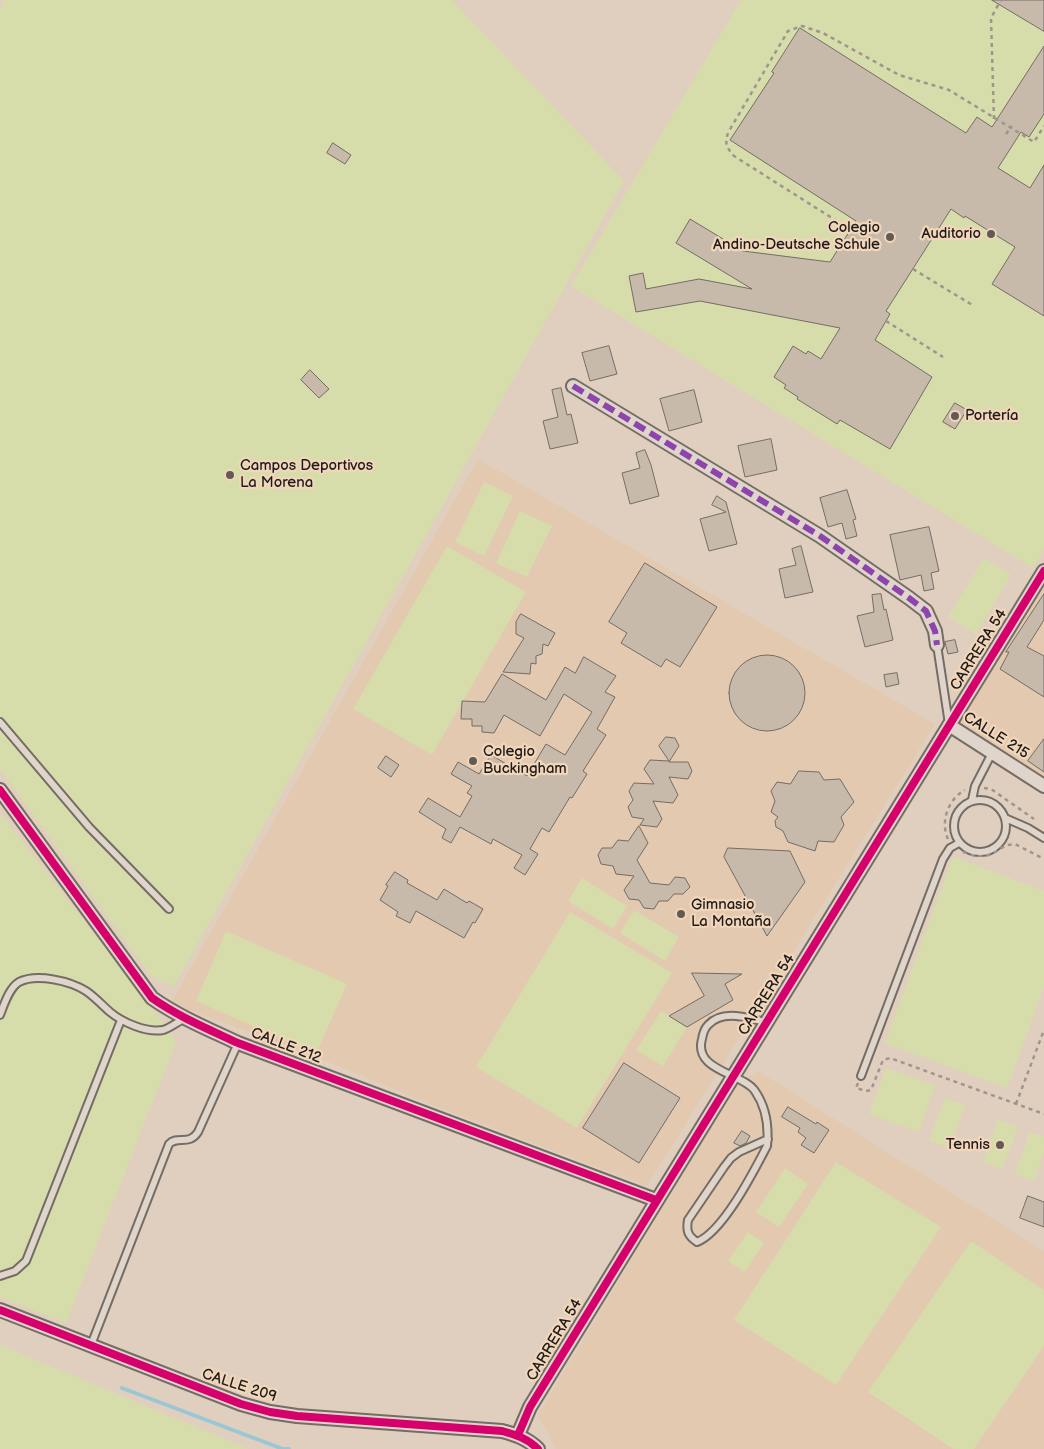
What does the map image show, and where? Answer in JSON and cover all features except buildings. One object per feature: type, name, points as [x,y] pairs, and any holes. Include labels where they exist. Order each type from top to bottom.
[{"type":"street","points":[[573,386],[820,536],[909,598],[926,611],[935,632],[937,645]]},
{"type":"street","name":"CARRERA 54","points":[[518,1435],[530,1407],[656,1200],[1044,571]]},
{"type":"street","name":"CALLE 215","points":[[949,725],[1044,786]]},
{"type":"street","name":"CALLE 212","points":[[0,790],[152,998],[184,1019],[238,1043],[656,1200]]},
{"type":"street","name":"CALLE 209","points":[[0,1310],[241,1404],[270,1412],[297,1416],[502,1431],[518,1435],[532,1442],[538,1449]]},
{"type":"lane","name":"CALLE 215","points":[[937,645],[949,725]]},
{"type":"lane","points":[[0,722],[89,827],[169,909]]},
{"type":"lane","points":[[972,800],[975,786],[992,753]]},
{"type":"lane","points":[[982,799],[992,802],[1000,809],[1005,818],[1007,828],[1004,838],[997,846],[988,851],[972,851],[957,844],[953,823],[956,814],[963,805],[972,800],[982,799]]},
{"type":"lane","points":[[1005,818],[1028,828],[1044,838]]},
{"type":"lane","points":[[861,1076],[943,859],[946,853],[957,844]]},
{"type":"lane","points":[[0,1015],[7,996],[18,983],[32,979],[54,980],[71,984],[87,992],[121,1020],[136,1027],[161,1030],[184,1019]]},
{"type":"lane","points":[[766,1022],[727,1016],[718,1018],[704,1029],[700,1046],[707,1062],[754,1088],[759,1097],[769,1129],[768,1139],[767,1146],[738,1199],[704,1239],[697,1242],[689,1237],[688,1220],[724,1167],[739,1152],[768,1139]]},
{"type":"lane","points":[[0,1276],[15,1272],[26,1261],[121,1020]]},
{"type":"lane","points":[[91,1345],[169,1144],[175,1140],[194,1138],[238,1043]]},
{"type":"path","points":[[994,119],[991,18],[1002,0]]},
{"type":"path","points":[[851,230],[738,159],[726,147],[729,131],[788,31],[802,26],[823,33],[899,75],[948,90],[1034,142],[1044,126]]},
{"type":"path","points":[[1006,134],[1011,128]]},
{"type":"path","points":[[913,269],[974,306]]},
{"type":"path","points":[[886,321],[943,357]]},
{"type":"path","points":[[1034,819],[991,789],[975,786],[956,796],[944,819],[947,838],[957,844],[958,850],[976,856],[989,855],[1008,845],[1015,844],[1044,858]]},
{"type":"path","points":[[1016,1104],[1044,1030]]},
{"type":"path","points":[[861,1076],[856,1088],[866,1091],[871,1090],[883,1060],[890,1058],[1044,1114]]},
{"type":"shaded area","points":[[478,459],[935,724],[647,1186],[430,1104],[319,1058],[171,1003]]},
{"type":"shaded area","points":[[1044,579],[1044,780],[954,724]]},
{"type":"shaded area","points":[[758,1071],[1044,1251],[1044,1449],[556,1449],[538,1415],[738,1083]]},
{"type":"green space","name":"Campos Deportivos La Morena","points":[[4,0],[452,0],[624,181],[174,986],[151,976],[0,769],[0,10]]},
{"type":"green space","points":[[741,0],[1044,0],[1044,550],[1033,568],[571,286]]},
{"type":"green space","points":[[484,482],[513,496],[484,556],[455,542]]},
{"type":"green space","points":[[520,511],[552,526],[527,577],[496,563]]},
{"type":"green space","points":[[447,546],[526,592],[432,755],[353,709]]},
{"type":"green space","points":[[984,558],[1011,575],[976,634],[948,617]]},
{"type":"green space","points":[[0,813],[176,1042],[66,1323],[0,1297]]},
{"type":"green space","points":[[953,857],[1044,891],[1044,987],[1007,1088],[885,1043]]},
{"type":"green space","points":[[582,878],[627,906],[613,929],[568,901]]},
{"type":"green space","points":[[634,910],[679,937],[665,961],[620,933]]},
{"type":"green space","points":[[570,912],[672,973],[577,1128],[476,1067]]},
{"type":"green space","points":[[226,931],[347,984],[316,1054],[196,1001]]},
{"type":"green space","points":[[661,1011],[687,1027],[663,1066],[636,1050]]},
{"type":"green space","points":[[886,1068],[935,1085],[919,1132],[869,1114]]},
{"type":"green space","points":[[945,1098],[965,1105],[950,1148],[929,1141]]},
{"type":"green space","name":"Tennis","points":[[998,1120],[1018,1127],[1002,1169],[983,1162]]},
{"type":"green space","name":"Tennis","points":[[1030,1132],[1044,1137],[1044,1153],[1034,1181],[1015,1174]]},
{"type":"green space","points":[[836,1162],[941,1227],[836,1385],[734,1320]]},
{"type":"green space","points":[[785,1168],[808,1184],[779,1227],[756,1212]]},
{"type":"green space","points":[[748,1232],[764,1243],[745,1272],[728,1261]]},
{"type":"green space","points":[[971,1241],[1044,1290],[1044,1346],[974,1449],[953,1449],[868,1392]]},
{"type":"green space","points":[[0,1345],[249,1449],[0,1449]]},
{"type":"waterway","points":[[122,1388],[283,1449],[289,1449]]},
{"type":"marked path","points":[[573,386],[820,536],[909,598],[926,611],[935,631],[937,645]]},
{"type":"cycle path","points":[[518,1435],[530,1407],[1044,571]]},
{"type":"cycle path","points":[[0,790],[152,998],[162,1005],[238,1043],[656,1200]]},
{"type":"cycle path","points":[[0,1310],[241,1404],[270,1412],[297,1416],[502,1431],[522,1438],[538,1449]]},
{"type":"place","name":"Auditorio","points":[[991,234]]},
{"type":"place","name":"Colegio Andino-Deutsche Schule","points":[[890,237]]},
{"type":"place","name":"Portería","points":[[955,416]]},
{"type":"place","name":"Campos Deportivos La Morena","points":[[230,475]]},
{"type":"place","name":"Colegio Buckingham","points":[[473,761]]},
{"type":"place","name":"Gimnasio La Montaña","points":[[681,914]]},
{"type":"place","name":"Tennis","points":[[1000,1145]]}]
